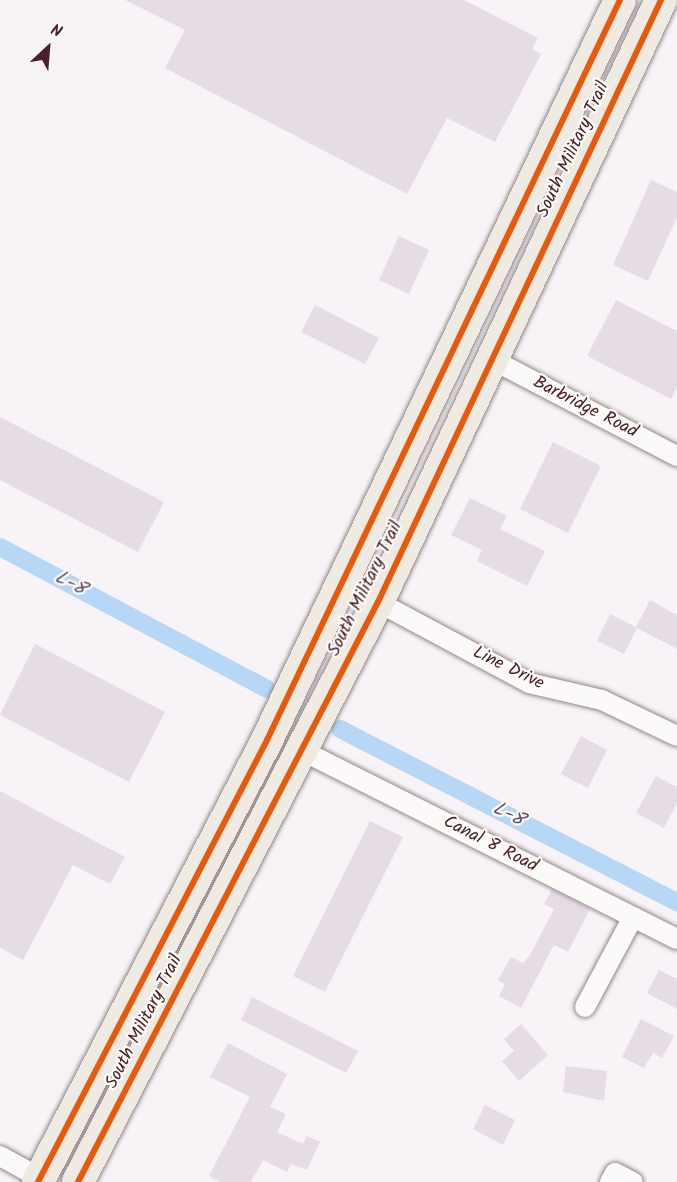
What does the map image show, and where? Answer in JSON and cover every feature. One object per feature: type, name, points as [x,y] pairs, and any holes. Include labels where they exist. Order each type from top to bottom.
[{"type":"main road","name":"South Military Trail","points":[[40,1181],[158,952],[408,451],[620,0]]},
{"type":"main road","name":"South Military Trail","points":[[82,1181],[378,602],[661,0]]},
{"type":"main road","points":[[453,443],[443,428],[445,409],[521,247],[525,202]]},
{"type":"main road","points":[[347,664],[345,633],[414,483],[418,469],[408,451]]},
{"type":"main road","points":[[82,1181],[72,1165],[74,1151],[133,1033],[151,991],[158,952]]},
{"type":"street","name":"Barbridge Road","points":[[493,360],[677,456]]},
{"type":"street","name":"Line Drive","points":[[378,602],[529,682],[602,700],[677,736]]},
{"type":"street","name":"Canal 8 Road","points":[[303,750],[677,939]]},
{"type":"street","points":[[585,1007],[633,917]]},
{"type":"street","points":[[0,1156],[40,1181]]},
{"type":"street","points":[[610,1182],[615,1173],[633,1182]]},
{"type":"building","points":[[125,0],[464,0],[538,38],[532,49],[541,54],[495,142],[447,118],[407,194],[165,68],[185,30]]},
{"type":"building","points":[[651,180],[677,192],[677,217],[648,281],[613,265]]},
{"type":"building","points":[[399,236],[429,250],[409,294],[379,280]]},
{"type":"building","points":[[616,300],[677,331],[677,387],[671,399],[587,356]]},
{"type":"building","points":[[315,305],[379,338],[365,364],[301,332]]},
{"type":"building","points":[[0,417],[164,502],[138,552],[0,480]]},
{"type":"building","points":[[553,442],[601,466],[568,533],[520,509]]},
{"type":"building","points":[[470,498],[507,516],[500,529],[545,551],[527,586],[477,561],[482,550],[451,535]]},
{"type":"building","points":[[650,600],[677,615],[677,649],[637,628],[624,654],[597,641],[610,614],[636,627]]},
{"type":"building","points":[[35,644],[165,712],[129,782],[0,715]]},
{"type":"building","points":[[581,736],[607,750],[588,788],[561,774]]},
{"type":"building","points":[[656,776],[677,787],[677,803],[664,828],[636,813]]},
{"type":"building","points":[[0,791],[125,857],[110,884],[73,865],[23,960],[0,948]]},
{"type":"building","points":[[370,821],[403,837],[325,992],[293,976]]},
{"type":"building","points":[[552,889],[590,909],[568,952],[554,945],[521,1008],[499,996],[505,984],[498,980],[511,957],[523,963],[530,955],[554,909],[544,904]]},
{"type":"building","points":[[659,970],[677,979],[677,1009],[647,993]]},
{"type":"building","points":[[252,997],[358,1051],[346,1073],[241,1020]]},
{"type":"building","points":[[641,1019],[674,1036],[662,1058],[653,1053],[644,1068],[622,1057]]},
{"type":"building","points":[[521,1024],[548,1055],[519,1081],[502,1061],[514,1051],[504,1039]]},
{"type":"building","points":[[228,1043],[287,1074],[270,1107],[286,1114],[277,1132],[303,1144],[307,1136],[320,1142],[307,1170],[291,1164],[287,1172],[263,1160],[251,1182],[220,1182],[209,1176],[250,1097],[210,1077]]},
{"type":"building","points":[[566,1066],[607,1071],[604,1101],[563,1092]]},
{"type":"building","points":[[485,1105],[515,1120],[503,1145],[473,1129]]},
{"type":"waterway","name":"L-8","points":[[0,547],[267,689]]},
{"type":"waterway","name":"L-8","points":[[340,729],[677,902]]},
{"type":"cycle path","points":[[38,1182],[267,740],[620,0]]},
{"type":"cycle path","points":[[78,1182],[378,602],[661,0]]}]
